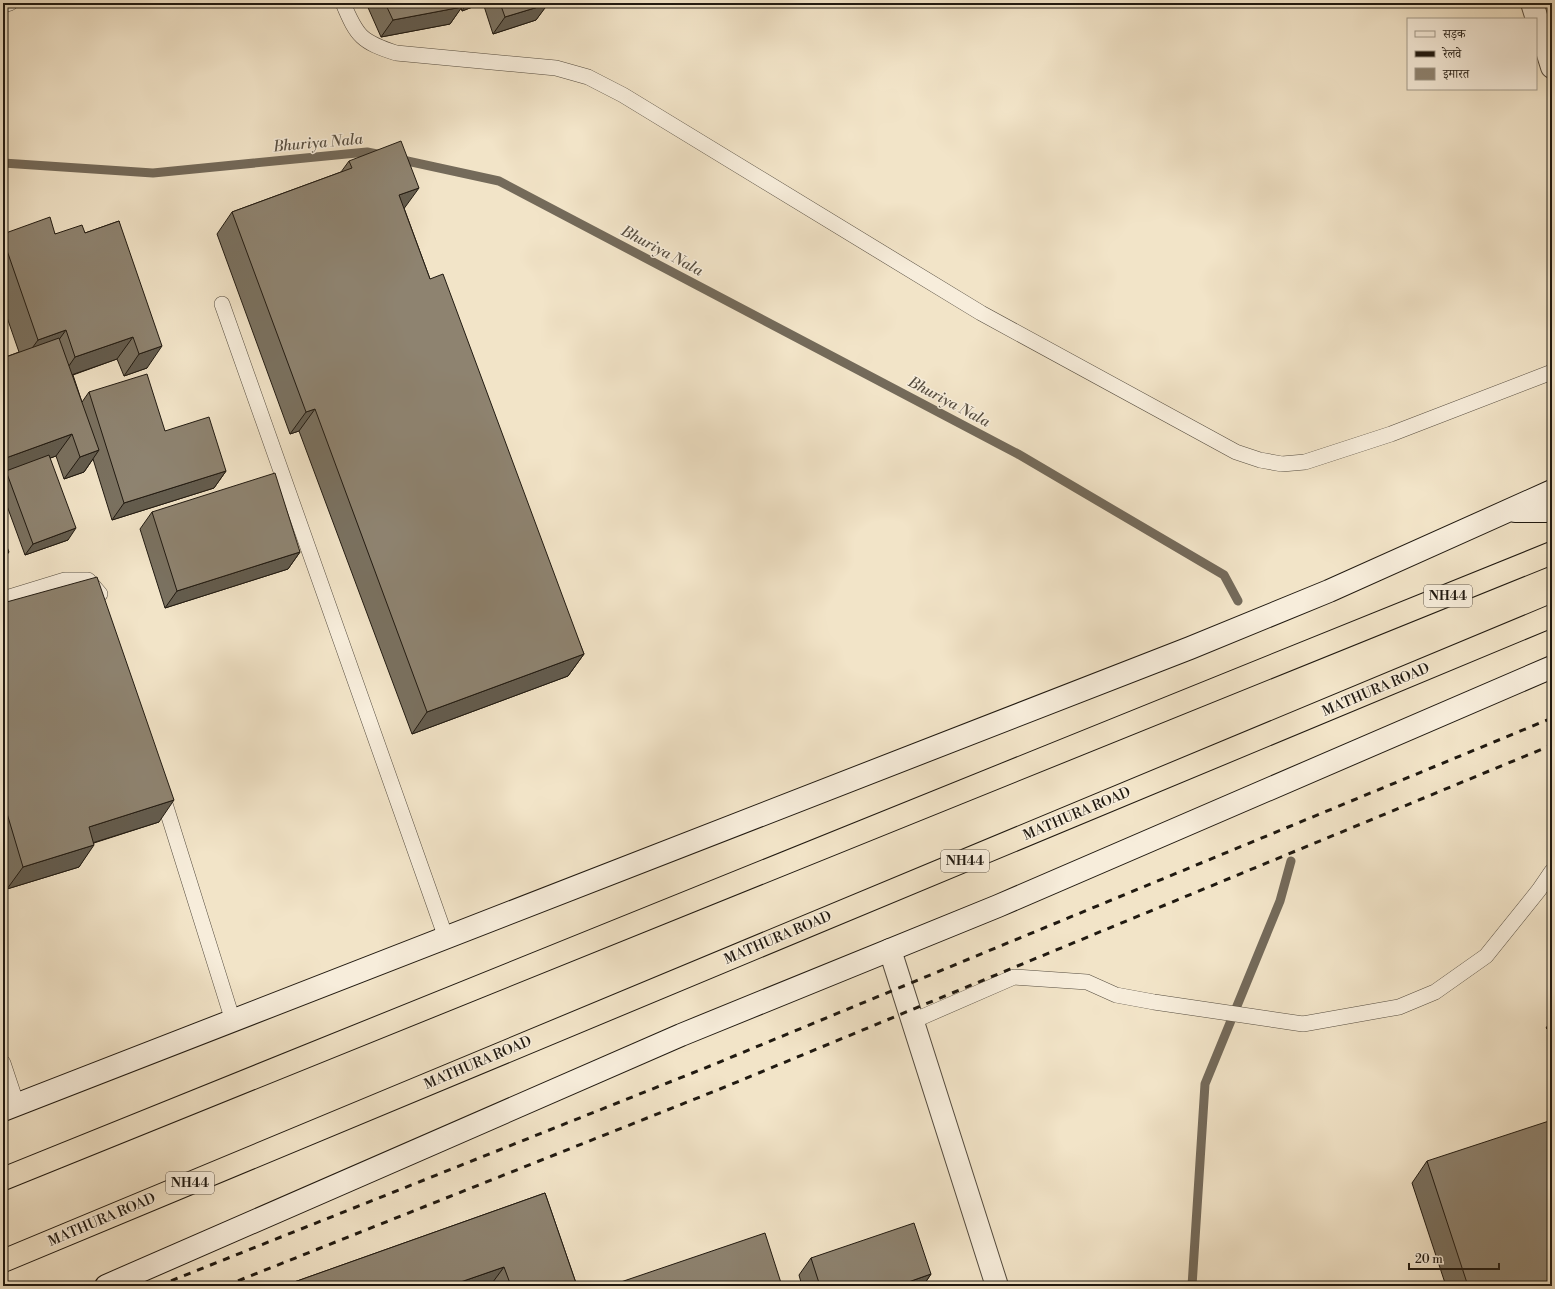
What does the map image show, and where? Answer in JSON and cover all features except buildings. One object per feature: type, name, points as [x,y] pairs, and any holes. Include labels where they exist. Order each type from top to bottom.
[{"type":"highway","name":"NH44","points":[[3,1179],[1552,553]]},
{"type":"highway","name":"MATHURA ROAD","points":[[3,1261],[1552,616]]},
{"type":"main road","points":[[1532,3],[1537,18]]},
{"type":"main road","points":[[1537,19],[1552,67]]},
{"type":"main road","points":[[10,1108],[1190,648],[1330,591],[1552,491]]},
{"type":"main road","points":[[1508,510],[1552,511]]},
{"type":"main road","points":[[106,1286],[674,1038],[1020,897],[1552,667]]},
{"type":"main road","points":[[890,950],[997,1286]]},
{"type":"lane","points":[[3,5],[10,3]]},
{"type":"lane","points":[[343,3],[359,35],[373,45],[396,53],[556,68],[588,77],[623,95],[981,313],[1236,452],[1260,460],[1282,464],[1305,462],[1391,434],[1552,372]]},
{"type":"lane","points":[[222,304],[446,938]]},
{"type":"lane","points":[[3,599],[65,580],[88,580],[99,594],[104,609]]},
{"type":"lane","points":[[156,775],[233,1021]]},
{"type":"lane","points":[[913,1021],[1014,977],[1087,982],[1116,994],[1154,1002],[1303,1024],[1399,1007],[1435,992],[1486,956],[1539,890],[1552,871]]},
{"type":"lane","points":[[3,1063],[10,1108]]},
{"type":"waterway","name":"Bhuriya Nala","points":[[3,163],[153,173],[367,152],[382,155]]},
{"type":"waterway","name":"Bhuriya Nala","points":[[398,159],[499,181],[1018,454],[1224,575],[1238,601]]},
{"type":"waterway","points":[[1192,1286],[1205,1084],[1280,901],[1291,861]]},
{"type":"railway","points":[[158,1286],[710,1066],[1552,718]]},
{"type":"railway","points":[[225,1286],[720,1089],[1552,745]]}]
